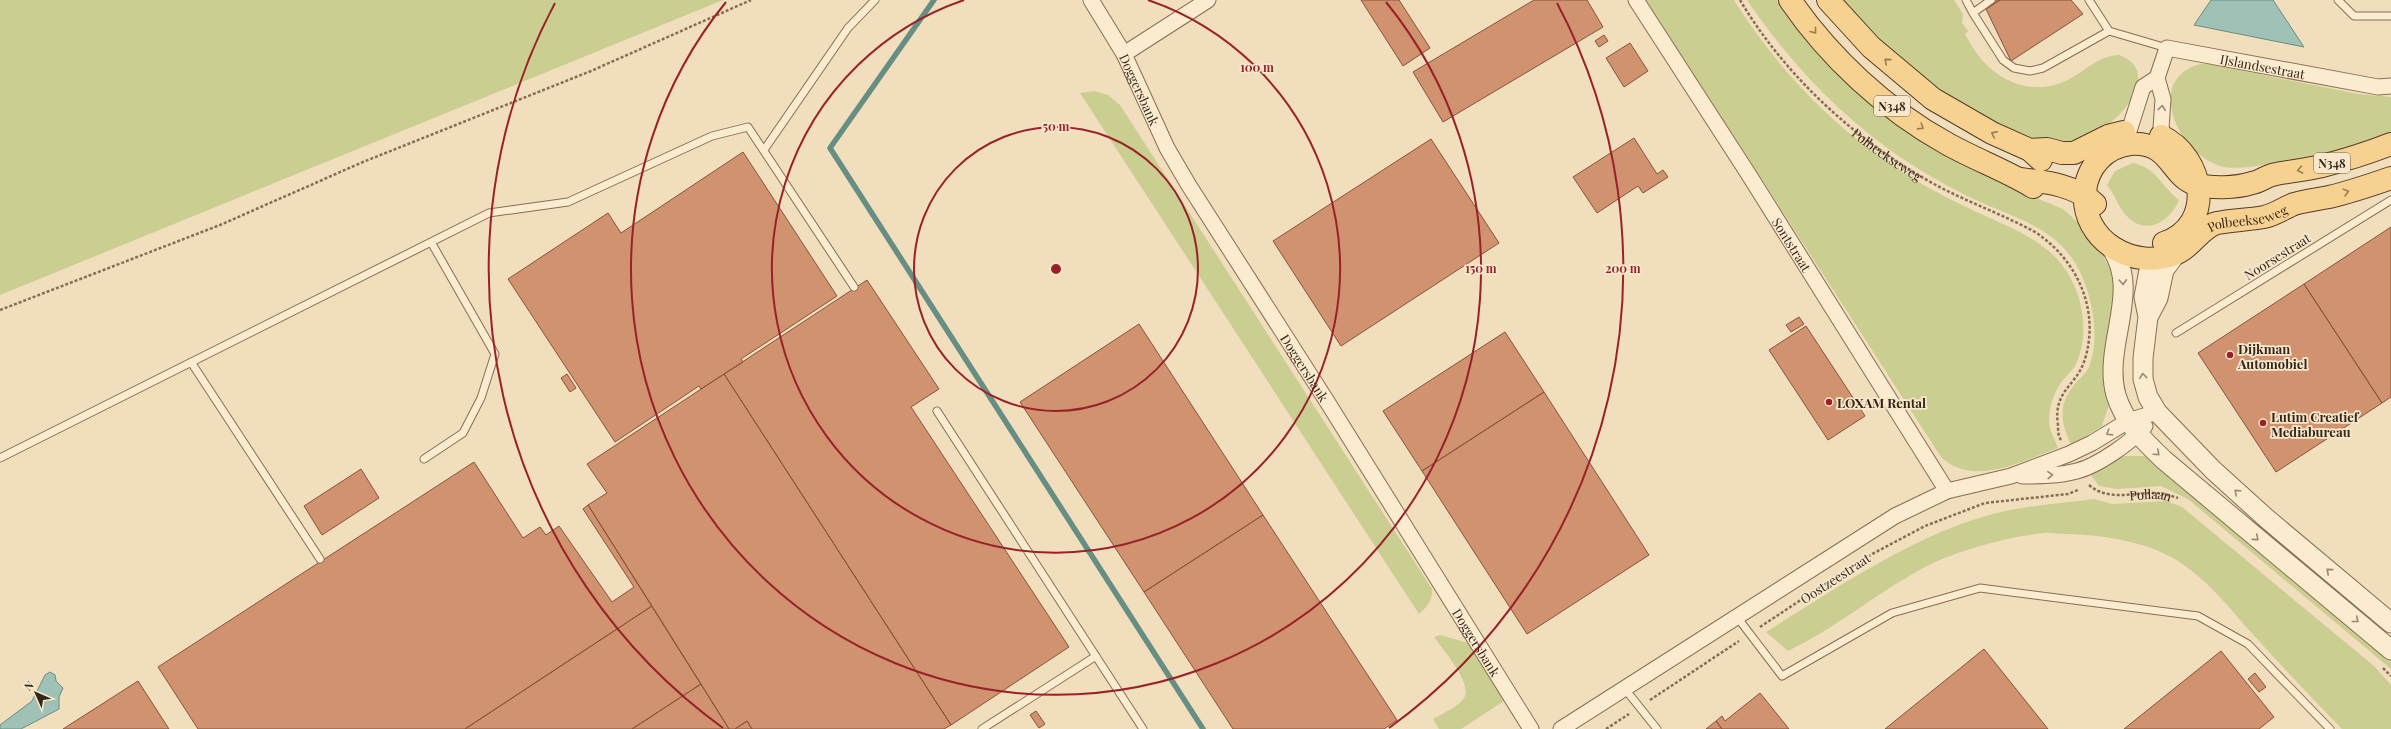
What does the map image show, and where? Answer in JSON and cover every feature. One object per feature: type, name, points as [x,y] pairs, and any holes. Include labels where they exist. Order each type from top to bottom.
[{"type":"main road","name":"N348","points":[[1790,0],[1818,36],[1852,71],[1912,121],[1945,143],[2020,179],[2045,195],[2073,204],[2088,218],[2097,234],[2110,246],[2126,255],[2163,252],[2179,236],[2196,228],[2198,184],[2192,164],[2181,149],[2166,138],[2148,132],[2124,139]]},
{"type":"main road","name":"N348","points":[[1828,0],[1871,47],[1933,99],[1992,133],[2030,150],[2040,160],[2068,167],[2079,168],[2108,136],[2124,139],[2136,144],[2153,148],[2168,158],[2183,177],[2198,184],[2215,186],[2252,183],[2271,175],[2328,164],[2391,144]]},
{"type":"main road","name":"N348","points":[[2088,218],[2084,196],[2092,155]]},
{"type":"main road","name":"N348","points":[[2192,164],[2206,172],[2218,174],[2249,172],[2271,175]]},
{"type":"main road","name":"Polbeekseweg","points":[[2196,228],[2205,212],[2216,208],[2268,203],[2295,204],[2352,190],[2391,178]]},
{"type":"main road","name":"N348","points":[[2020,179],[2048,182],[2084,196],[2096,205],[2109,224],[2122,237],[2163,252]]},
{"type":"street","name":"Doggersbank","points":[[1091,0],[1124,54],[1168,148],[1188,184],[1328,403],[1531,729]]},
{"type":"street","points":[[1124,54],[1208,0]]},
{"type":"street","name":"Sontstraat","points":[[1636,0],[1749,175],[1947,491]]},
{"type":"street","points":[[2166,138],[2161,128],[2163,99],[2157,78],[2167,48]]},
{"type":"street","name":"IJslandsestraat","points":[[2167,48],[2378,87],[2391,86]]},
{"type":"street","points":[[2124,139],[2143,87],[2157,78]]},
{"type":"street","name":"Pollaan","points":[[2110,246],[2120,264],[2124,277],[2113,375],[2116,394],[2133,428],[2217,506],[2391,650]]},
{"type":"street","points":[[2148,317],[2158,298],[2164,270],[2163,252]]},
{"type":"street","points":[[2163,252],[2144,297],[2148,317],[2143,358],[2143,379],[2148,397],[2157,412],[2175,433],[2260,513],[2391,623]]},
{"type":"street","name":"Oostzeestraat","points":[[2011,476],[2055,476],[2078,471],[2108,455],[2133,428],[2157,412]]},
{"type":"street","name":"Oostzeestraat","points":[[1562,729],[1895,516],[1947,491],[2011,476],[2133,428]]},
{"type":"lane","points":[[764,150],[848,28],[875,0]]},
{"type":"lane","points":[[1966,0],[2003,60],[2014,68],[2030,71],[2043,68],[2109,31]]},
{"type":"lane","points":[[1973,13],[1991,0]]},
{"type":"lane","points":[[2089,0],[2109,31],[2167,48]]},
{"type":"lane","points":[[2338,0],[2354,16],[2391,16]]},
{"type":"lane","points":[[0,458],[489,213],[568,202],[712,136],[748,127],[854,287]]},
{"type":"lane","name":"Noorsestraat","points":[[2176,333],[2391,200]]},
{"type":"lane","points":[[424,459],[464,433],[481,398],[495,354],[431,242]]},
{"type":"lane","points":[[191,362],[320,559]]},
{"type":"lane","points":[[937,411],[1143,729]]},
{"type":"lane","points":[[1736,617],[1782,676],[1892,613],[1980,588],[2198,616],[2248,644],[2330,729]]},
{"type":"lane","points":[[982,729],[1096,656]]},
{"type":"lane","points":[[1624,689],[1657,729]]},
{"type":"path","points":[[0,310],[220,226],[356,165],[591,71],[751,0]]},
{"type":"path","name":"Polbeekseweg","points":[[1740,0],[1786,64],[1824,103],[1867,140],[1889,156],[1932,183],[2035,232],[2048,240],[2070,264],[2078,276],[2086,301],[2090,333],[2083,364],[2066,389],[2057,410],[2059,438],[2069,454]]},
{"type":"path","name":"Pollaan","points":[[2078,471],[2089,486],[2100,494],[2113,495],[2158,492],[2183,499]]},
{"type":"path","name":"Oostzeestraat","points":[[1606,729],[1858,562],[1925,526],[1985,503],[2068,494],[2089,486]]},
{"type":"path","points":[[2378,663],[2391,676]]},
{"type":"green space","points":[[0,0],[723,0],[0,295]]},
{"type":"green space","points":[[1646,0],[1734,0],[1748,22],[1780,64],[1816,103],[1855,138],[1908,176],[1954,201],[2032,239],[2047,249],[2059,262],[2070,277],[2078,295],[2082,312],[2083,340],[2079,358],[2074,368],[2057,389],[2051,405],[2049,424],[2058,448],[2014,465],[1983,471],[1968,470],[1954,466],[1941,457]]},
{"type":"green space","points":[[1747,0],[1777,0],[1796,25],[1954,160],[2005,185],[2063,209],[2080,224],[2101,252],[2112,272],[2115,283],[2110,402],[2102,426],[2071,445],[2063,421],[2062,414],[2065,399],[2089,367],[2093,353],[2094,329],[2091,304],[2084,280],[2071,257],[2062,246],[2051,237],[2027,222],[1957,191],[1938,180],[1909,163],[1862,129],[1800,69]]},
{"type":"green space","points":[[1842,0],[1954,0],[1963,14],[1962,23],[1968,31],[1965,34],[1977,54],[1991,69],[2002,77],[2024,86],[2049,86],[2061,83],[2073,77],[2100,60],[2119,55],[2133,64],[2138,77],[2135,91],[2127,106],[2114,120],[2099,132],[2083,140],[2068,143],[2038,139],[2006,129],[1975,113],[1944,93],[1887,46]]},
{"type":"green space","points":[[2201,64],[2209,64],[2358,94],[2391,97],[2391,133],[2360,144],[2313,157],[2249,167],[2224,167],[2207,160],[2193,149],[2181,134],[2174,117],[2171,100],[2174,85],[2183,72]]},
{"type":"green space","points":[[1095,91],[1108,95],[1120,105],[1432,589],[1432,597],[1429,603],[1419,614],[1080,93]]},
{"type":"green space","points":[[2133,163],[2154,173],[2179,200],[2170,214],[2158,223],[2144,226],[2129,218],[2122,211],[2107,185],[2115,171]]},
{"type":"green space","points":[[2124,456],[2144,456],[2151,459],[2391,657],[2391,669],[2188,499],[2161,486],[2117,489],[2099,486],[2090,474]]},
{"type":"green space","points":[[2094,499],[2112,504],[2166,501],[2182,507],[2374,666],[2391,685],[2391,729],[2342,729],[2214,591],[2195,573],[2171,557],[2158,551],[2143,545],[2112,538],[2047,533],[2016,537],[1985,544],[1941,559],[1929,565],[1893,586],[1824,631],[1788,651],[1766,632],[1883,560],[1946,530],[2010,510]]},
{"type":"green space","points":[[1440,635],[1468,643],[1504,701],[1461,729],[1439,729],[1433,719],[1463,700],[1466,690],[1464,682],[1455,665],[1434,637]]},
{"type":"water","points":[[2211,0],[2273,0],[2304,47],[2194,25]]},
{"type":"water","points":[[50,672],[55,675],[56,681],[63,688],[59,697],[59,709],[21,729],[0,729],[0,725],[32,701],[45,675]]},
{"type":"building","points":[[1361,0],[1399,0],[1430,48],[1403,66]]},
{"type":"building","points":[[1534,0],[1587,0],[1603,27],[1443,122],[1413,72]]},
{"type":"building","points":[[1983,0],[2000,0],[1986,9]]},
{"type":"building","points":[[2000,0],[2071,0],[2083,14],[2011,61],[1986,9]]},
{"type":"building","points":[[1604,35],[1608,41],[1599,47],[1595,41]]},
{"type":"building","points":[[1630,43],[1648,71],[1624,87],[1606,58]]},
{"type":"building","points":[[1634,138],[1657,174],[1663,170],[1668,177],[1643,193],[1638,186],[1597,213],[1573,177]]},
{"type":"building","points":[[1431,139],[1499,243],[1341,346],[1273,241]]},
{"type":"building","points":[[743,152],[837,296],[741,359],[743,362],[701,389],[699,386],[615,442],[508,279],[608,213],[621,233]]},
{"type":"building","points":[[2391,227],[2391,397],[2382,403],[2304,284]]},
{"type":"building","points":[[867,280],[939,389],[911,407],[1069,647],[951,725],[724,374]]},
{"type":"building","points":[[2304,284],[2382,403],[2276,472],[2198,353]]},
{"type":"building","points":[[1799,317],[1804,324],[1791,332],[1786,325]]},
{"type":"building","points":[[1139,324],[1263,515],[1144,592],[1020,402]]},
{"type":"building","points":[[1806,326],[1865,416],[1828,440],[1769,350]]},
{"type":"building","points":[[1505,332],[1544,392],[1422,471],[1383,411]]},
{"type":"building","points":[[567,374],[576,388],[570,392],[561,378]]},
{"type":"building","points":[[724,374],[951,725],[944,729],[752,729],[747,721],[735,729],[729,729],[588,505],[607,493],[587,464]]},
{"type":"building","points":[[1544,392],[1649,555],[1527,634],[1422,471]]},
{"type":"building","points":[[474,462],[523,538],[540,527],[546,535],[559,526],[612,602],[634,587],[583,509],[588,505],[652,606],[465,729],[198,729],[158,667]]},
{"type":"building","points":[[361,469],[379,498],[322,535],[304,506]]},
{"type":"building","points":[[1263,515],[1397,720],[1384,729],[1233,729],[1144,592]]},
{"type":"building","points":[[652,606],[701,684],[632,729],[465,729]]},
{"type":"building","points":[[1984,649],[2048,729],[1885,729]]},
{"type":"building","points":[[2221,651],[2274,717],[2259,729],[2124,729]]},
{"type":"building","points":[[2255,673],[2266,687],[2259,692],[2248,679]]},
{"type":"building","points":[[138,681],[169,729],[63,729]]},
{"type":"building","points":[[701,684],[729,729],[632,729]]},
{"type":"building","points":[[1760,693],[1789,729],[1722,729],[1716,721],[1722,716],[1725,721]]},
{"type":"building","points":[[1036,711],[1045,724],[1039,728],[1030,715]]},
{"type":"building","points":[[747,721],[752,729],[735,729]]},
{"type":"building","points":[[1716,721],[1722,729],[1706,729]]},
{"type":"waterway","points":[[934,0],[830,148],[1203,729]]},
{"type":"place","name":"Dijkman Automobiel","points":[[2230,355]]},
{"type":"place","name":"LOXAM Rental","points":[[1829,402]]},
{"type":"place","name":"Lutim Creatief Mediabureau","points":[[2263,423]]}]
